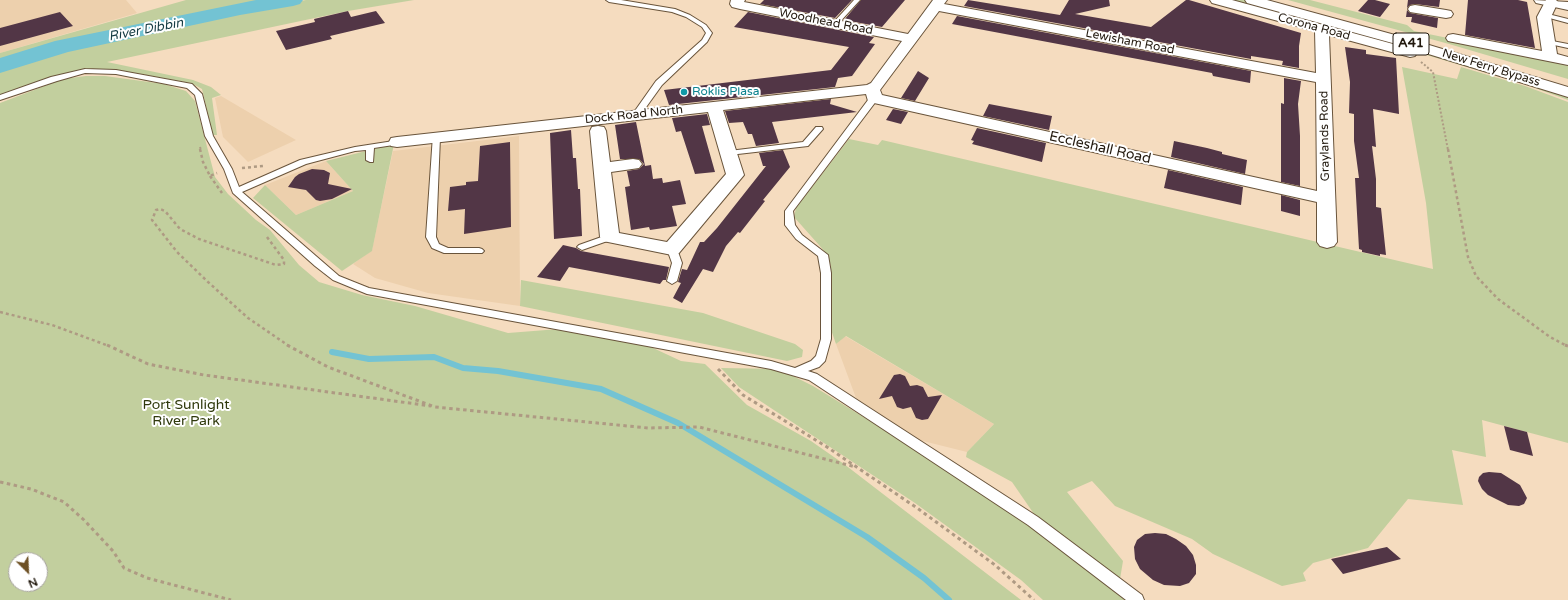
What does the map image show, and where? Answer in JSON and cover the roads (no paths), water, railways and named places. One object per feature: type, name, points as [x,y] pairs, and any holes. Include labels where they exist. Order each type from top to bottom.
[{"type":"main road","name":"New Ferry Bypass","points":[[1252,0],[1401,41],[1568,92]]},
{"type":"main road","name":"New Ferry Bypass","points":[[1279,0],[1386,29],[1568,83]]},
{"type":"main road","points":[[1546,1],[1568,6]]},
{"type":"street","name":"Corona Road","points":[[1217,0],[1410,53]]},
{"type":"street","points":[[1415,9],[1446,18],[1447,0]]},
{"type":"street","points":[[1546,1],[1544,15],[1550,58]]},
{"type":"street","name":"Woodhead Road","points":[[739,3],[912,39]]},
{"type":"street","points":[[872,93],[938,3]]},
{"type":"street","name":"Lewisham Road","points":[[938,3],[1323,78]]},
{"type":"street","name":"Graylands Road","points":[[1322,29],[1327,242]]},
{"type":"street","points":[[1453,38],[1568,61]]},
{"type":"street","name":"Dock Road North","points":[[397,142],[714,106],[872,93]]},
{"type":"street","name":"Eccleshall Road","points":[[872,93],[1326,199]]},
{"type":"street","points":[[598,131],[610,237],[672,249],[735,175],[714,106]]},
{"type":"street","points":[[603,168],[633,164]]},
{"type":"lane","points":[[609,0],[673,10],[688,16],[704,26],[709,33],[705,41],[659,83],[636,115]]},
{"type":"lane","points":[[835,24],[856,0]]},
{"type":"lane","points":[[1544,15],[1568,21]]},
{"type":"lane","points":[[1547,42],[1568,46]]},
{"type":"lane","points":[[0,98],[54,79],[85,71],[116,72],[189,86],[198,94],[209,136],[228,169],[236,191],[318,264],[336,278],[367,291],[771,366],[813,377],[1013,508],[1138,600]]},
{"type":"lane","points":[[796,372],[814,364],[821,358],[826,339],[826,273],[823,256],[799,237],[790,225],[789,211],[872,93]]},
{"type":"lane","points":[[729,153],[805,144],[819,129]]},
{"type":"lane","points":[[436,138],[431,237],[435,246],[447,251],[479,251]]},
{"type":"lane","points":[[236,191],[303,162],[397,142]]},
{"type":"lane","points":[[370,147],[370,160]]},
{"type":"lane","points":[[582,247],[610,237]]},
{"type":"lane","points":[[672,249],[677,263],[672,281]]},
{"type":"waterway","name":"River Dibbin","points":[[0,66],[63,46],[240,9],[293,0]]},
{"type":"waterway","points":[[332,352],[369,359],[434,357],[463,368],[498,371],[601,389],[678,423],[867,537],[924,578],[949,600]]},
{"type":"place","name":"Roklis Plasa","points":[[684,92]]},
{"type":"park label","name":"Port Sunlight River Park","points":[[186,414]]}]
